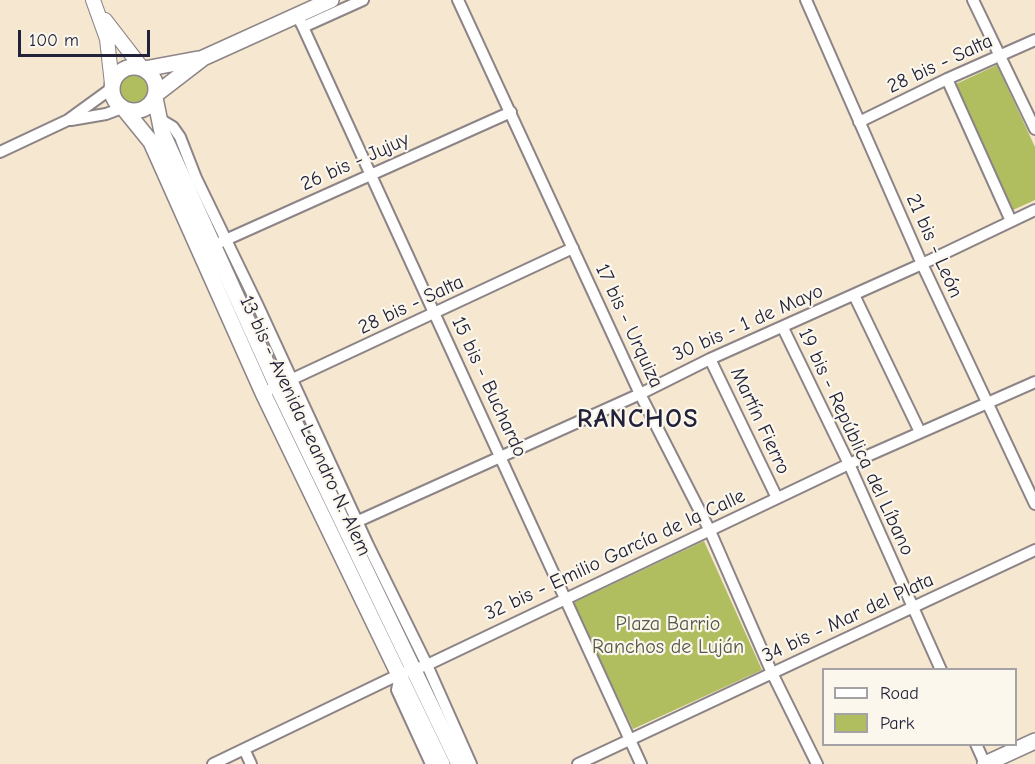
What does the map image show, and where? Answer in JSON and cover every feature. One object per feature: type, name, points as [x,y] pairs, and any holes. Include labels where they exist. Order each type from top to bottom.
[{"type":"main road","points":[[143,68],[203,58],[300,21],[332,0]]},
{"type":"main road","points":[[155,96],[155,80],[150,72],[143,68],[135,66],[122,69],[113,80],[114,100],[124,109],[139,111],[203,58]]},
{"type":"main road","name":"13 bis - Avenida Leandro N. Alem","points":[[155,96],[162,132],[220,242],[270,390],[351,524],[414,670],[442,764]]},
{"type":"main road","name":"13 bis - Avenida Leandro N. Alem","points":[[124,109],[151,142],[270,390],[414,670],[459,764]]},
{"type":"main road","points":[[985,764],[1035,741]]},
{"type":"main road","points":[[1008,764],[1035,751]]},
{"type":"street","points":[[300,21],[363,0]]},
{"type":"street","name":"17 bis - Urquiza","points":[[458,0],[640,394],[710,531],[772,673],[817,764]]},
{"type":"street","name":"21 bis - León","points":[[806,0],[922,264],[1035,504]]},
{"type":"street","points":[[973,0],[1035,129]]},
{"type":"street","points":[[95,4],[143,68]]},
{"type":"street","points":[[0,152],[68,120],[112,86],[107,39],[95,4]]},
{"type":"street","name":"15 bis - Buchardo","points":[[300,21],[641,764]]},
{"type":"street","name":"28 bis - Salta","points":[[859,122],[947,79],[1035,40]]},
{"type":"street","points":[[947,79],[1011,221]]},
{"type":"street","points":[[68,120],[124,109]]},
{"type":"street","name":"26 bis - Jujuy","points":[[220,242],[511,112]]},
{"type":"street","name":"30 bis - 1 de Mayo","points":[[351,524],[640,394],[710,359],[783,328],[1035,210]]},
{"type":"street","name":"13 bis - Avenida Leandro N. Alem","points":[[220,242],[292,379],[351,524]]},
{"type":"street","name":"28 bis - Salta","points":[[270,390],[573,248]]},
{"type":"street","points":[[854,295],[920,432]]},
{"type":"street","name":"19 bis - República del Líbano","points":[[783,328],[849,464],[912,609],[941,668]]},
{"type":"street","name":"Martín Fierro","points":[[710,359],[777,498]]},
{"type":"street","name":"32 bis - Emilio García de la Calle","points":[[213,764],[849,464],[1035,382]]},
{"type":"street","name":"34 bis - Mar del Plata","points":[[578,764],[1035,550]]},
{"type":"street","points":[[414,670],[397,690],[431,764]]},
{"type":"street","name":"13 bis - Avenida Leandro N. Alem","points":[[414,670],[471,764]]},
{"type":"street","points":[[977,746],[985,764]]},
{"type":"street","points":[[244,749],[251,764]]},
{"type":"green space","points":[[997,65],[1035,147],[1035,200],[1013,210],[956,84]]},
{"type":"green space","points":[[134,71],[146,77],[152,89],[146,101],[134,107],[122,101],[116,89],[122,77]]},
{"type":"green space","name":"Plaza Barrio Ranchos de Luján","points":[[704,541],[762,670],[633,729],[573,603]]},
{"type":"district","name":"RANCHOS","points":[[638,420]]}]
